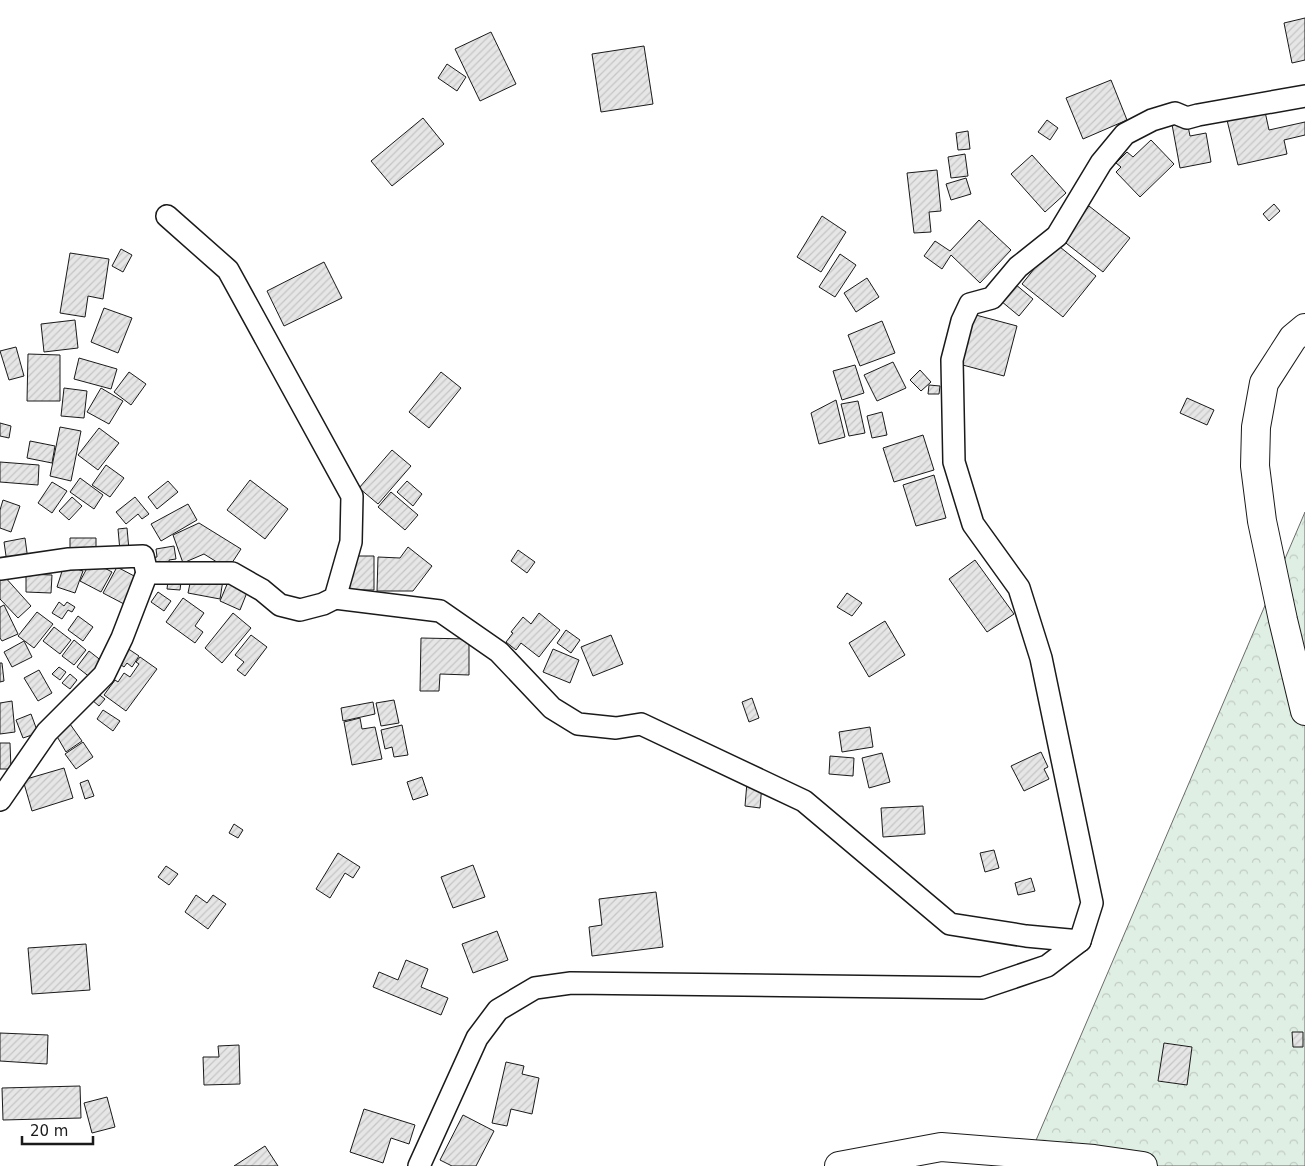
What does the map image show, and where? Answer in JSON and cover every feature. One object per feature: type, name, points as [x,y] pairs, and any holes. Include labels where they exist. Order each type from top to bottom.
[{"type":"main road","points":[[1305,328],[1293,338],[1264,383],[1256,428],[1255,466],[1262,522],[1305,711]]},
{"type":"main road","points":[[839,1166],[941,1147],[1094,1159],[1143,1166]]},
{"type":"street","points":[[419,1166],[477,1038],[498,1010],[535,988],[571,983],[982,988],[1047,966],[1080,941],[1092,903],[1041,658],[1019,588],[973,524],[954,462],[952,360],[962,321],[970,304],[992,298],[1018,266],[1057,236],[1100,163],[1126,134],[1152,120],[1175,113],[1187,118],[1305,96]]},
{"type":"street","points":[[167,216],[228,270],[352,496],[351,542],[335,598]]},
{"type":"street","points":[[0,569],[69,559],[143,556],[146,573],[122,638],[104,675],[47,732],[0,800]]},
{"type":"street","points":[[146,573],[232,573],[262,590],[280,605],[300,610],[323,604],[335,598],[440,611],[499,652],[552,708],[578,724],[616,728],[641,724],[804,801],[950,924],[1026,936],[1080,941]]},
{"type":"green space","points":[[1305,512],[1305,1166],[1025,1166]]},
{"type":"building","points":[[1305,18],[1305,60],[1292,63],[1284,23]]},
{"type":"building","points":[[491,32],[516,84],[480,101],[455,49]]},
{"type":"building","points":[[644,46],[653,104],[601,112],[592,54]]},
{"type":"building","points":[[447,64],[466,77],[457,91],[438,78]]},
{"type":"building","points":[[1111,80],[1127,120],[1083,139],[1066,98]]},
{"type":"building","points":[[1264,107],[1269,130],[1305,122],[1305,135],[1284,140],[1287,154],[1238,165],[1226,116]]},
{"type":"building","points":[[1186,116],[1190,136],[1206,133],[1211,162],[1180,168],[1171,119]]},
{"type":"building","points":[[423,118],[444,144],[392,186],[371,161]]},
{"type":"building","points":[[1047,120],[1058,128],[1050,140],[1038,132]]},
{"type":"building","points":[[968,131],[970,149],[958,150],[956,133]]},
{"type":"building","points":[[1151,140],[1174,164],[1140,197],[1116,172],[1121,167],[1116,163],[1127,152],[1133,157]]},
{"type":"building","points":[[965,154],[968,176],[951,178],[948,157]]},
{"type":"building","points":[[1032,155],[1066,193],[1045,212],[1011,174]]},
{"type":"building","points":[[937,170],[941,211],[929,212],[931,232],[914,233],[907,173]]},
{"type":"building","points":[[966,178],[971,194],[951,200],[946,184]]},
{"type":"building","points":[[1274,204],[1280,211],[1269,221],[1263,214]]},
{"type":"building","points":[[1089,206],[1130,238],[1103,272],[1062,240]]},
{"type":"building","points":[[822,216],[846,232],[821,272],[797,257]]},
{"type":"building","points":[[979,220],[1011,250],[980,283],[951,255],[942,269],[924,256],[935,241],[950,251]]},
{"type":"building","points":[[1055,243],[1096,276],[1063,317],[1022,284]]},
{"type":"building","points":[[121,249],[132,255],[123,272],[112,266]]},
{"type":"building","points":[[70,253],[109,259],[103,299],[88,296],[85,317],[60,313]]},
{"type":"building","points":[[840,254],[856,265],[835,297],[819,287]]},
{"type":"building","points":[[324,262],[342,298],[284,326],[267,291]]},
{"type":"building","points":[[867,278],[879,297],[856,312],[844,293]]},
{"type":"building","points":[[1015,284],[1033,299],[1019,316],[1001,301]]},
{"type":"building","points":[[104,308],[132,318],[118,353],[91,342]]},
{"type":"building","points":[[972,314],[1017,326],[1004,376],[959,364]]},
{"type":"building","points":[[75,320],[78,348],[44,352],[41,324]]},
{"type":"building","points":[[882,321],[895,353],[860,366],[848,335]]},
{"type":"building","points":[[16,347],[24,376],[9,380],[0,351]]},
{"type":"building","points":[[28,354],[60,355],[60,401],[27,401]]},
{"type":"building","points":[[79,358],[117,369],[111,389],[74,379]]},
{"type":"building","points":[[893,362],[906,388],[877,401],[864,375]]},
{"type":"building","points":[[855,365],[864,393],[842,400],[833,371]]},
{"type":"building","points":[[920,370],[931,382],[921,391],[910,380]]},
{"type":"building","points":[[129,372],[146,384],[131,405],[114,392]]},
{"type":"building","points":[[441,372],[461,388],[429,428],[409,412]]},
{"type":"building","points":[[929,385],[940,386],[939,394],[928,394]]},
{"type":"building","points":[[64,388],[87,391],[84,418],[61,416]]},
{"type":"building","points":[[101,388],[123,401],[109,424],[87,412]]},
{"type":"building","points":[[1187,398],[1214,410],[1207,425],[1180,413]]},
{"type":"building","points":[[836,400],[845,437],[819,444],[811,413]]},
{"type":"building","points":[[858,401],[865,433],[849,436],[841,404]]},
{"type":"building","points":[[882,412],[887,435],[872,438],[867,416]]},
{"type":"building","points":[[0,423],[11,426],[9,438],[0,436]]},
{"type":"building","points":[[60,427],[81,431],[71,481],[50,476]]},
{"type":"building","points":[[99,428],[119,443],[98,470],[78,455]]},
{"type":"building","points":[[923,435],[934,470],[894,482],[883,448]]},
{"type":"building","points":[[30,441],[55,446],[52,463],[27,458]]},
{"type":"building","points":[[392,450],[411,466],[378,504],[359,488]]},
{"type":"building","points":[[0,462],[39,465],[38,485],[0,482]]},
{"type":"building","points":[[106,465],[124,478],[110,497],[92,485]]},
{"type":"building","points":[[934,475],[946,518],[916,526],[903,485]]},
{"type":"building","points":[[80,478],[103,495],[94,509],[70,492]]},
{"type":"building","points":[[250,480],[288,509],[265,539],[227,510]]},
{"type":"building","points":[[168,481],[178,492],[157,509],[148,497]]},
{"type":"building","points":[[407,481],[422,494],[413,506],[397,492]]},
{"type":"building","points":[[52,482],[67,491],[52,513],[38,503]]},
{"type":"building","points":[[391,492],[418,515],[405,530],[378,507]]},
{"type":"building","points":[[72,497],[82,506],[69,520],[59,511]]},
{"type":"building","points":[[135,497],[149,514],[142,519],[138,514],[126,524],[116,512]]},
{"type":"building","points":[[3,500],[20,506],[11,532],[0,528],[0,510]]},
{"type":"building","points":[[188,504],[197,520],[161,541],[151,524]]},
{"type":"building","points":[[199,523],[241,549],[228,569],[204,554],[183,563],[173,535]]},
{"type":"building","points":[[127,528],[129,550],[120,551],[118,529]]},
{"type":"building","points":[[25,538],[28,560],[7,563],[4,542]]},
{"type":"building","points":[[70,538],[96,538],[96,556],[70,557]]},
{"type":"building","points":[[174,546],[176,559],[169,560],[170,568],[152,570],[150,558],[157,557],[156,549]]},
{"type":"building","points":[[408,547],[432,566],[413,591],[377,591],[378,557],[400,558]]},
{"type":"building","points":[[518,550],[535,562],[527,573],[511,561]]},
{"type":"building","points":[[349,556],[374,556],[374,590],[348,590]]},
{"type":"building","points":[[975,560],[1014,614],[987,632],[949,579]]},
{"type":"building","points":[[91,561],[112,572],[101,592],[80,581]]},
{"type":"building","points":[[64,565],[83,571],[75,593],[57,587]]},
{"type":"building","points":[[117,567],[138,578],[124,604],[103,593]]},
{"type":"building","points":[[26,574],[52,575],[51,593],[26,592]]},
{"type":"building","points":[[192,574],[223,580],[220,599],[188,593]]},
{"type":"building","points":[[4,576],[31,606],[18,618],[0,599],[0,580]]},
{"type":"building","points":[[168,581],[181,582],[180,590],[167,589]]},
{"type":"building","points":[[228,582],[250,585],[240,610],[220,601]]},
{"type":"building","points":[[158,592],[171,601],[164,611],[151,602]]},
{"type":"building","points":[[847,593],[862,603],[852,616],[837,607]]},
{"type":"building","points":[[183,598],[204,613],[195,626],[203,632],[195,643],[166,622]]},
{"type":"building","points":[[59,602],[64,606],[67,602],[75,607],[72,612],[68,610],[62,619],[52,613]]},
{"type":"building","points":[[4,605],[18,634],[2,641],[0,638],[0,607]]},
{"type":"building","points":[[37,612],[53,624],[34,648],[18,636]]},
{"type":"building","points":[[233,613],[251,628],[222,663],[205,648]]},
{"type":"building","points":[[539,613],[560,630],[539,657],[521,643],[516,650],[506,642],[523,617],[531,624]]},
{"type":"building","points":[[78,616],[93,627],[83,641],[68,630]]},
{"type":"building","points":[[885,621],[905,655],[869,677],[849,643]]},
{"type":"building","points":[[54,627],[71,640],[60,654],[43,641]]},
{"type":"building","points":[[566,630],[580,640],[571,653],[557,643]]},
{"type":"building","points":[[251,635],[267,647],[245,676],[237,670],[244,662],[235,655]]},
{"type":"building","points":[[611,635],[623,664],[593,676],[581,647]]},
{"type":"building","points":[[421,638],[469,639],[469,675],[440,674],[439,691],[420,691]]},
{"type":"building","points":[[74,640],[86,650],[74,665],[62,656]]},
{"type":"building","points":[[24,641],[32,657],[12,667],[4,652]]},
{"type":"building","points":[[124,646],[139,656],[132,667],[127,663],[124,667],[114,660]]},
{"type":"building","points":[[553,649],[579,660],[570,683],[543,672]]},
{"type":"building","points":[[89,651],[103,662],[91,678],[77,667]]},
{"type":"building","points":[[140,657],[157,669],[126,711],[104,695],[115,680],[118,682],[124,673],[130,677],[139,664],[136,662]]},
{"type":"building","points":[[0,663],[2,663],[4,681],[0,682]]},
{"type":"building","points":[[59,667],[66,672],[60,680],[52,674]]},
{"type":"building","points":[[39,670],[52,693],[38,701],[24,678]]},
{"type":"building","points":[[70,674],[77,680],[70,689],[62,683]]},
{"type":"building","points":[[97,693],[105,699],[99,706],[92,700]]},
{"type":"building","points":[[752,698],[759,718],[749,722],[742,702]]},
{"type":"building","points":[[394,700],[399,723],[381,726],[376,703]]},
{"type":"building","points":[[12,701],[15,732],[0,734],[0,703]]},
{"type":"building","points":[[373,702],[375,714],[343,721],[341,708]]},
{"type":"building","points":[[103,710],[120,721],[113,731],[97,719]]},
{"type":"building","points":[[31,714],[38,733],[23,738],[16,720]]},
{"type":"building","points":[[360,718],[362,729],[375,727],[382,759],[352,765],[344,722]]},
{"type":"building","points":[[70,724],[82,741],[66,752],[55,733]]},
{"type":"building","points":[[402,725],[408,755],[394,757],[392,747],[385,749],[381,730]]},
{"type":"building","points":[[870,727],[873,747],[842,752],[839,732]]},
{"type":"building","points":[[83,742],[93,757],[76,769],[65,754]]},
{"type":"building","points":[[0,743],[10,743],[11,769],[0,769]]},
{"type":"building","points":[[1041,752],[1048,767],[1044,769],[1049,779],[1024,791],[1011,766]]},
{"type":"building","points":[[882,753],[890,782],[869,788],[862,758]]},
{"type":"building","points":[[830,756],[854,758],[853,776],[829,774]]},
{"type":"building","points":[[64,768],[73,798],[32,811],[23,780]]},
{"type":"building","points":[[422,777],[428,795],[413,800],[407,782]]},
{"type":"building","points":[[88,780],[94,796],[85,799],[80,783]]},
{"type":"building","points":[[747,782],[762,784],[760,808],[745,806]]},
{"type":"building","points":[[923,806],[925,834],[883,837],[881,808]]},
{"type":"building","points":[[234,824],[243,830],[238,838],[229,833]]},
{"type":"building","points":[[994,850],[999,868],[985,872],[980,853]]},
{"type":"building","points":[[338,853],[360,867],[353,878],[345,873],[330,898],[316,889]]},
{"type":"building","points":[[473,865],[485,897],[453,908],[441,877]]},
{"type":"building","points":[[166,866],[178,874],[169,885],[158,877]]},
{"type":"building","points":[[1031,878],[1035,891],[1018,895],[1015,883]]},
{"type":"building","points":[[656,892],[663,947],[592,956],[589,927],[602,925],[599,899]]},
{"type":"building","points":[[196,895],[207,903],[213,895],[226,904],[208,929],[185,912]]},
{"type":"building","points":[[497,931],[508,960],[473,973],[462,944]]},
{"type":"building","points":[[86,944],[90,990],[32,994],[28,948]]},
{"type":"building","points":[[406,960],[428,969],[421,987],[448,998],[441,1015],[373,987],[379,972],[398,980]]},
{"type":"building","points":[[1292,1032],[1303,1032],[1303,1047],[1293,1047]]},
{"type":"building","points":[[0,1033],[48,1035],[47,1064],[0,1061]]},
{"type":"building","points":[[1164,1043],[1192,1047],[1187,1085],[1158,1081]]},
{"type":"building","points":[[239,1045],[240,1084],[204,1085],[203,1057],[219,1057],[218,1046]]},
{"type":"building","points":[[506,1062],[524,1066],[522,1074],[539,1078],[532,1114],[511,1109],[507,1126],[492,1123]]},
{"type":"building","points":[[80,1086],[81,1118],[3,1120],[2,1088]]},
{"type":"building","points":[[107,1097],[115,1127],[92,1133],[84,1103]]},
{"type":"building","points":[[364,1109],[415,1125],[409,1144],[391,1138],[383,1163],[350,1152]]},
{"type":"building","points":[[463,1115],[494,1131],[476,1166],[452,1166],[440,1160]]},
{"type":"building","points":[[265,1146],[278,1166],[234,1166]]}]
